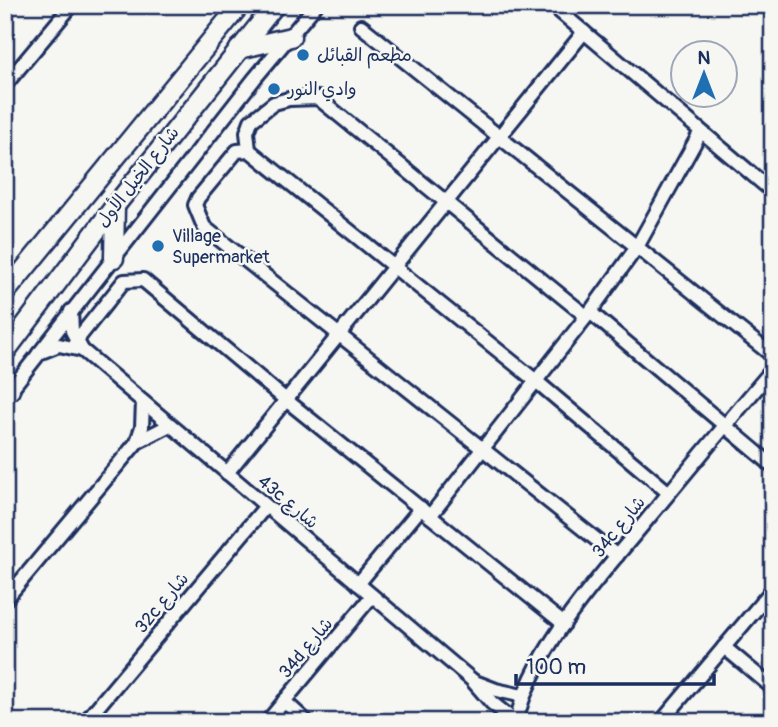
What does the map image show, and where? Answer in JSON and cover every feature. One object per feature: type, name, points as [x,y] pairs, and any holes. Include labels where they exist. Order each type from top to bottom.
[{"type":"main road","name":"شارع الخيل الأول","points":[[5,293],[240,5]]},
{"type":"main road","name":"شارع الخيل الأول","points":[[5,352],[115,206],[275,5]]},
{"type":"main road","points":[[239,49],[291,37]]},
{"type":"main road","points":[[114,258],[115,206]]},
{"type":"street","points":[[5,85],[72,5]]},
{"type":"street","points":[[7,393],[255,78],[316,5]]},
{"type":"street","points":[[552,5],[700,133],[773,192]]},
{"type":"street","points":[[361,26],[773,356]]},
{"type":"street","points":[[227,473],[584,32]]},
{"type":"street","points":[[249,150],[247,132],[251,121],[274,103],[289,99],[318,98],[773,466]]},
{"type":"street","points":[[358,584],[483,449],[588,314],[636,247],[700,133]]},
{"type":"street","points":[[617,556],[204,227],[195,205],[198,198],[237,151],[249,150],[536,381],[669,493]]},
{"type":"street","points":[[38,354],[60,345],[79,345],[124,281],[144,280],[286,400],[565,624]]},
{"type":"street","points":[[71,311],[70,321],[79,345]]},
{"type":"street","name":"43c شارع","points":[[79,345],[472,680],[492,703],[516,722]]},
{"type":"street","name":"34c شارع","points":[[516,722],[523,696],[543,655],[565,624],[617,556],[773,369]]},
{"type":"street","points":[[138,442],[144,402]]},
{"type":"street","points":[[5,600],[138,442],[170,425]]},
{"type":"street","name":"32c شارع","points":[[85,722],[266,506]]},
{"type":"street","points":[[661,722],[773,589]]},
{"type":"street","name":"34d شارع","points":[[267,722],[372,596]]},
{"type":"street","points":[[724,647],[773,688]]},
{"type":"street","name":"43c شارع","points":[[472,680],[496,691],[523,696]]},
{"type":"street","points":[[284,701],[307,722]]},
{"type":"place","name":"مطعم القبائل","points":[[303,55]]},
{"type":"place","name":"وادي النور","points":[[274,89]]},
{"type":"place","name":"Village Supermarket","points":[[158,246]]}]
